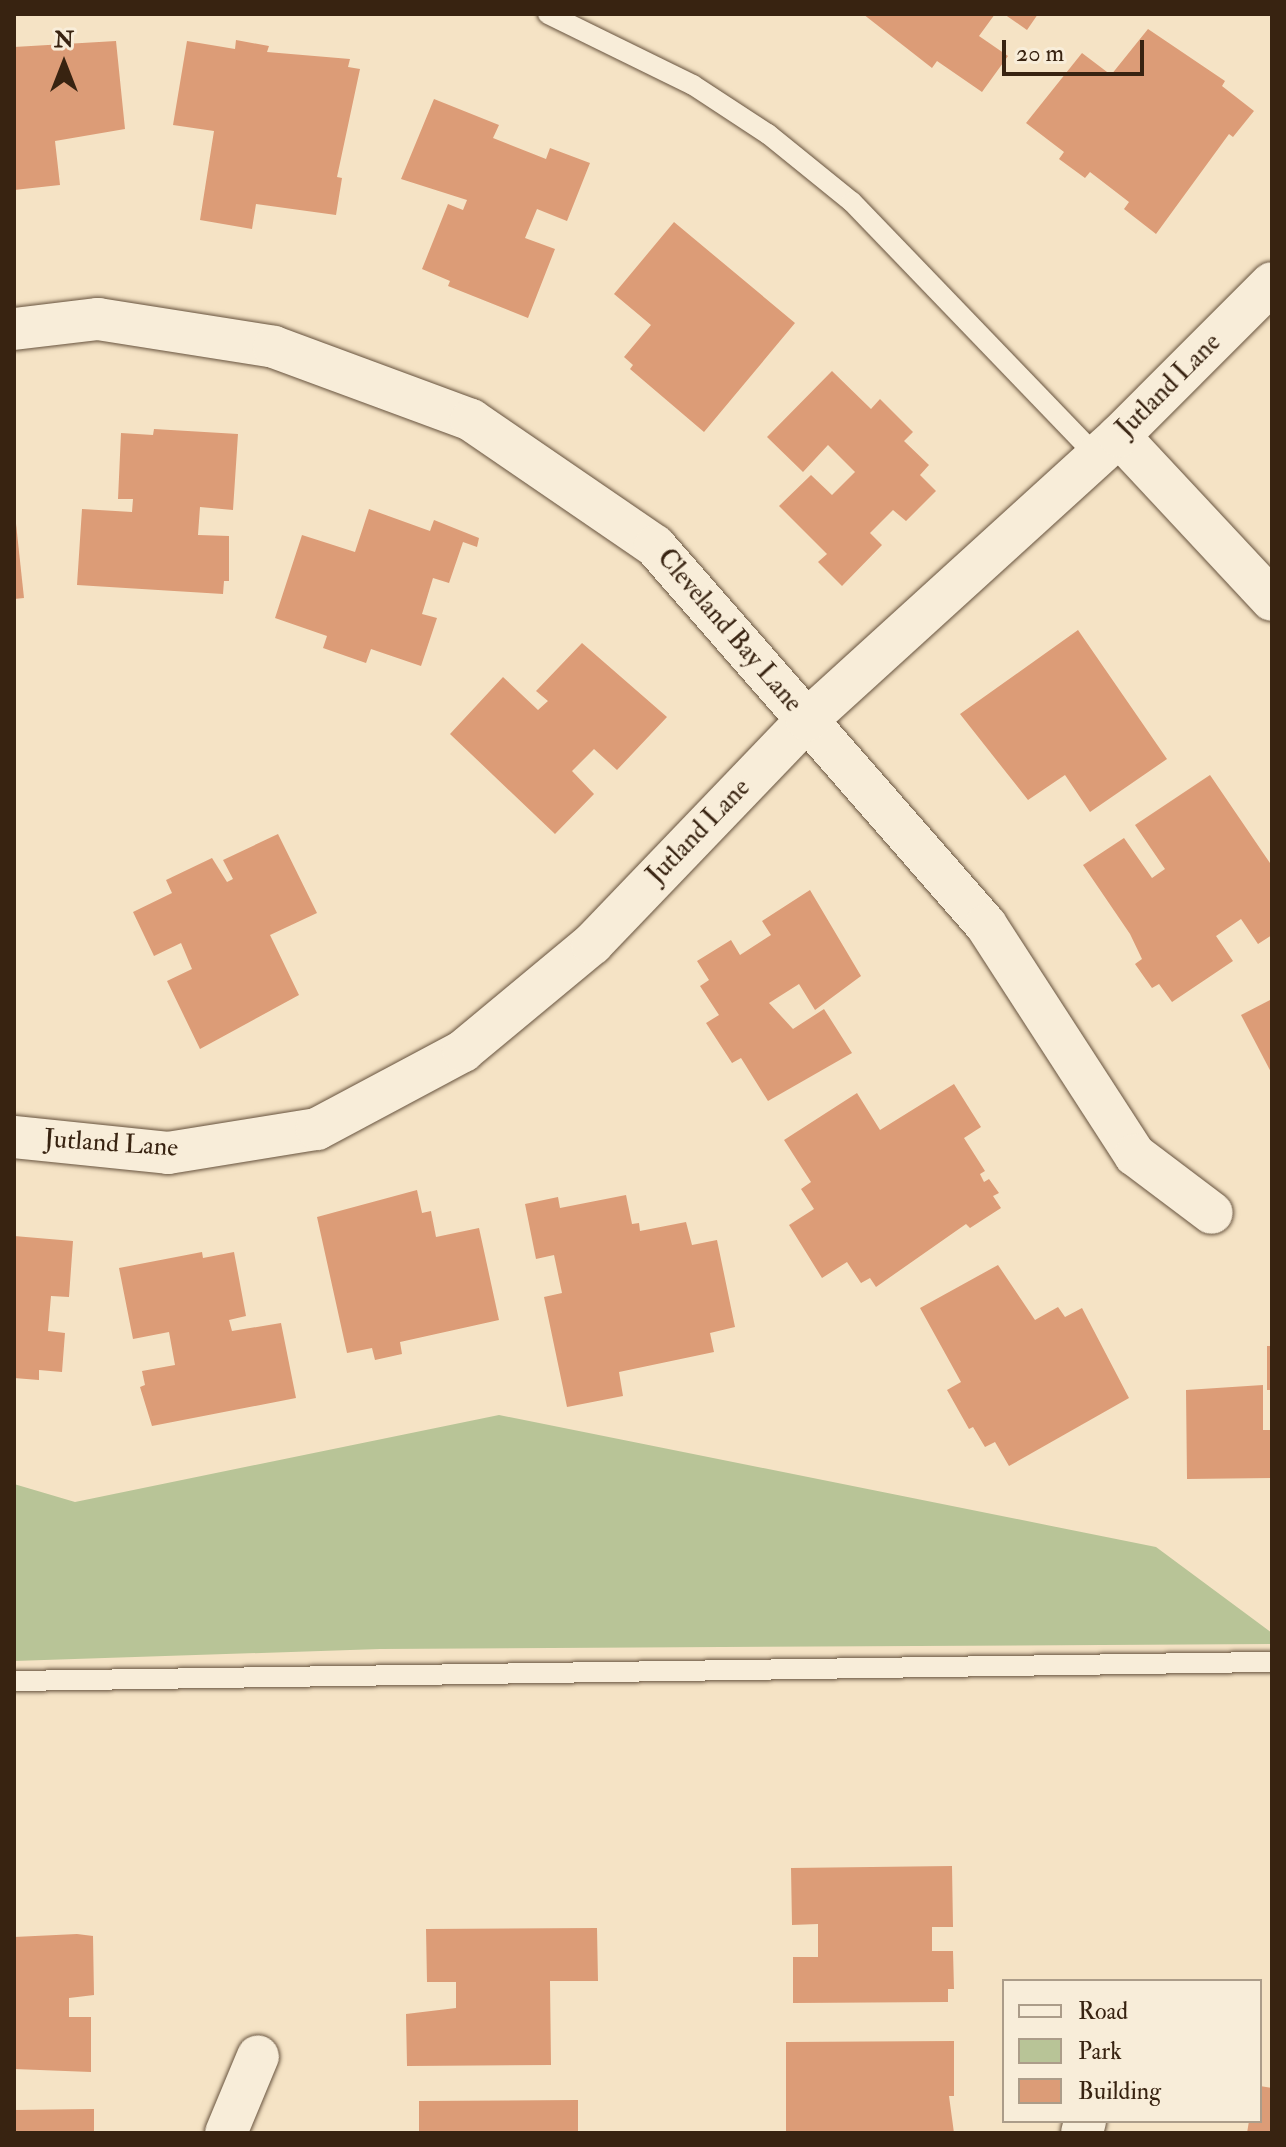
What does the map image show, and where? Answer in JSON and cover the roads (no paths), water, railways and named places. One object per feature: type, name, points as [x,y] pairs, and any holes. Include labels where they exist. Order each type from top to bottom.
[{"type":"street","name":"Jutland Lane","points":[[14,1137],[168,1153],[317,1129],[463,1051],[592,944],[807,720],[1108,446],[1272,283]]},
{"type":"street","name":"Cleveland Bay Lane","points":[[14,329],[98,319],[274,347],[471,420],[655,546],[986,925],[1135,1155],[1212,1213]]},
{"type":"street","points":[[1108,446],[1272,600]]},
{"type":"street","points":[[226,2133],[258,2056]]},
{"type":"lane","points":[[548,14],[667,71],[768,134],[852,202],[1108,446]]},
{"type":"lane","points":[[14,1681],[1272,1662]]}]
